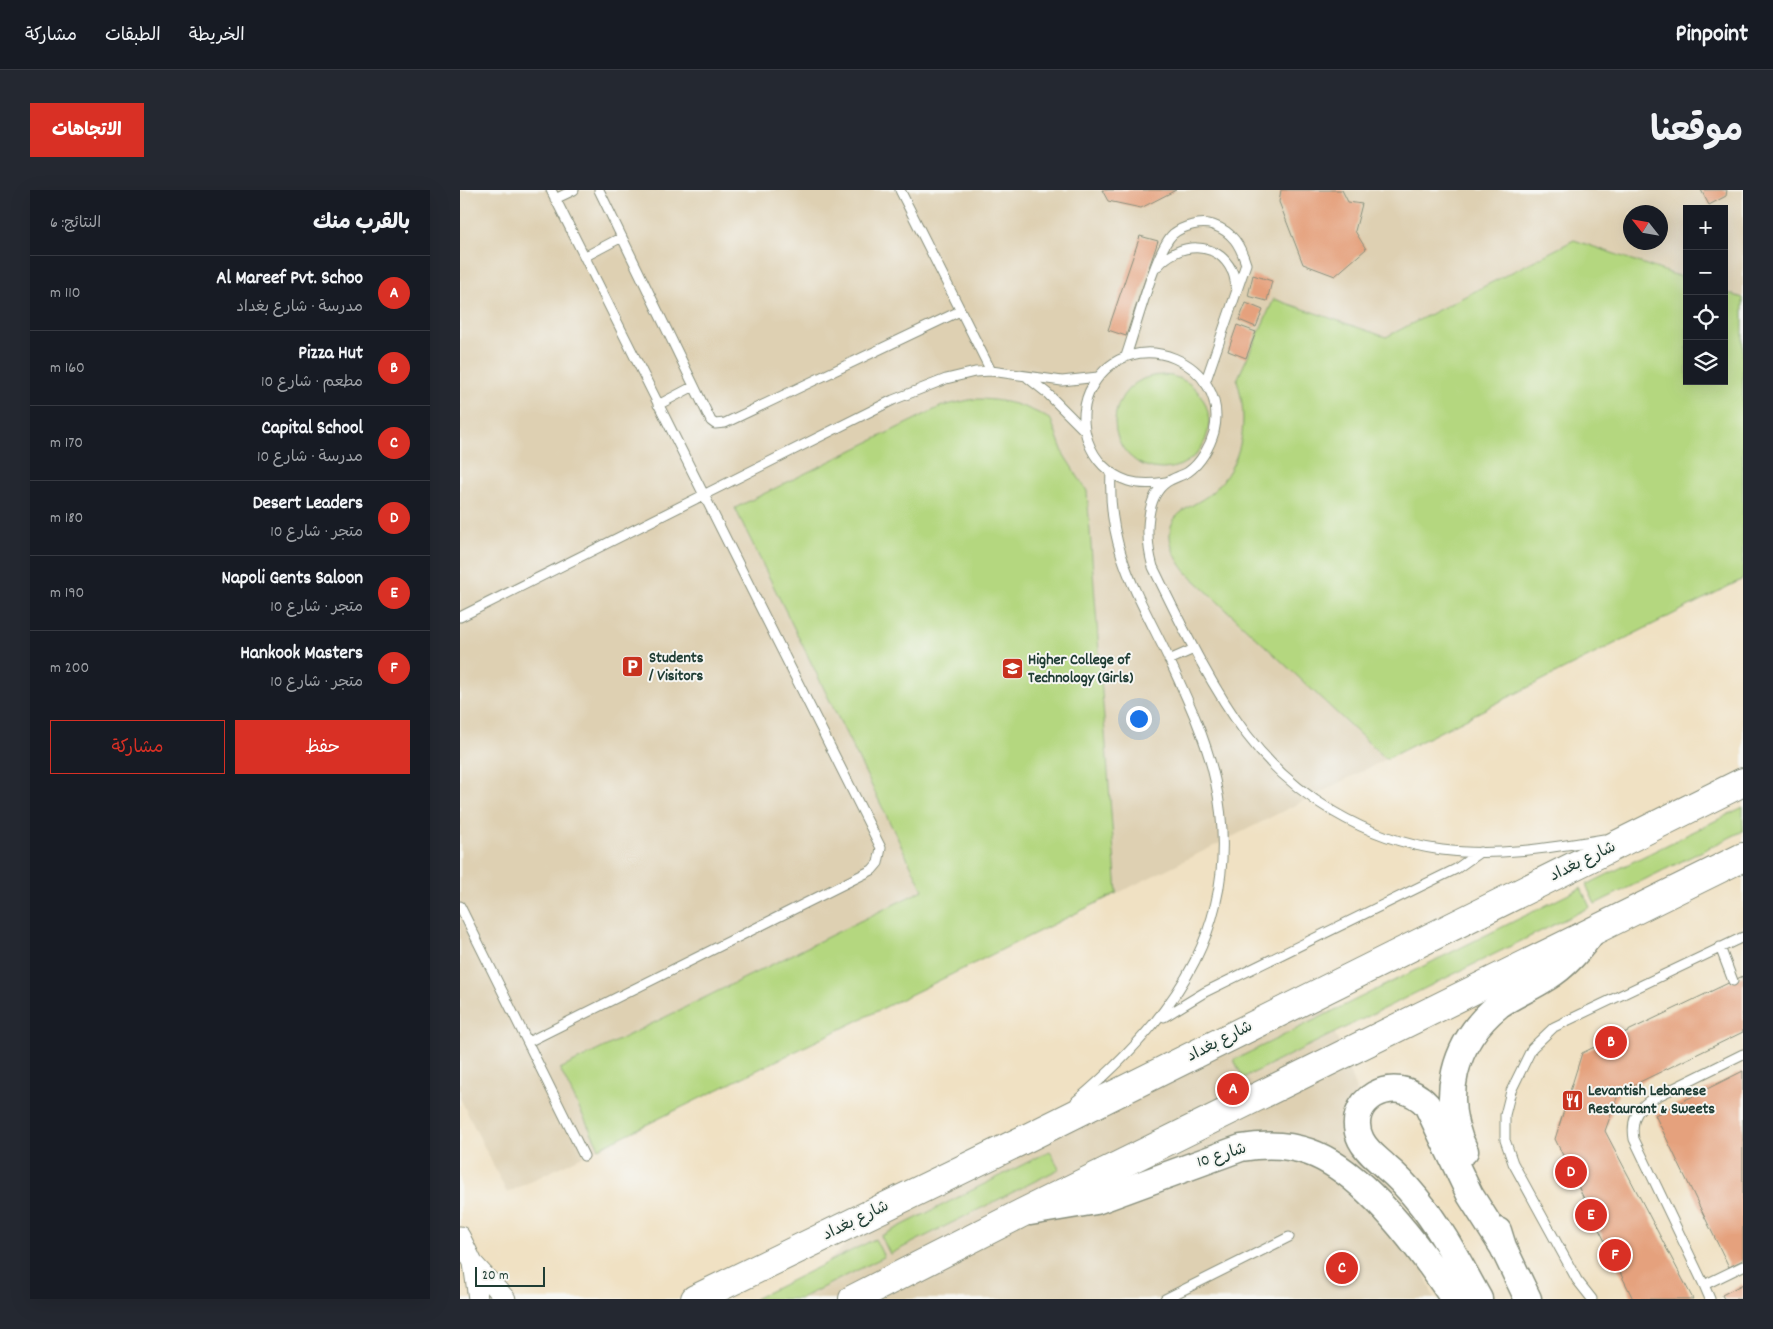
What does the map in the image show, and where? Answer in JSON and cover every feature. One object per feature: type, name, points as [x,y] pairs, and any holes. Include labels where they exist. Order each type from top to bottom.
[{"type":"main road","name":"شارع بغداد","points":[[695,1299],[1029,1137],[1743,782]]},
{"type":"main road","points":[[853,1299],[1022,1213],[1743,856]]},
{"type":"street","points":[[1503,1247],[1487,1199],[1458,1137],[1453,1118],[1450,1098],[1456,1062],[1464,1045],[1488,1016],[1501,1004],[1560,969],[1594,930]]},
{"type":"street","points":[[1479,1299],[1422,1206],[1402,1181],[1365,1148],[1360,1138],[1359,1117],[1369,1099],[1377,1092],[1399,1088],[1410,1091],[1427,1105],[1474,1202],[1503,1247],[1528,1299]]},
{"type":"street","name":"شارع 10","points":[[1022,1213],[1096,1200],[1241,1148],[1258,1145],[1292,1147],[1324,1159],[1361,1186],[1407,1236],[1454,1299]]},
{"type":"street","points":[[460,1236],[473,1263],[506,1299]]},
{"type":"street","points":[[473,1263],[478,1299]]},
{"type":"lane","points":[[528,1042],[872,870],[881,856],[881,848],[551,190]]},
{"type":"lane","points":[[555,199],[574,190]]},
{"type":"lane","points":[[599,190],[711,421],[715,424],[725,423],[960,311]]},
{"type":"lane","points":[[900,190],[991,371]]},
{"type":"lane","points":[[1126,356],[1162,250],[1173,234],[1191,225],[1211,224],[1228,232],[1240,246],[1246,264],[1205,383]]},
{"type":"lane","points":[[584,257],[622,238]]},
{"type":"lane","points":[[1155,270],[1167,256],[1185,247],[1204,247],[1221,256],[1233,271],[1237,290]]},
{"type":"lane","points":[[1148,352],[1170,355],[1190,366],[1205,383],[1214,406],[1214,430],[1205,454],[1188,472],[1166,482],[1147,485],[1128,481],[1111,472],[1093,454],[1084,430],[1084,411],[1088,393],[1098,376],[1126,356],[1148,352]]},
{"type":"lane","points":[[460,617],[893,400],[962,374],[991,371],[1062,381],[1098,376]]},
{"type":"lane","points":[[1026,376],[1047,393],[1084,430]]},
{"type":"lane","points":[[658,405],[694,386]]},
{"type":"lane","points":[[1029,1137],[1102,1079],[1155,1024],[1178,993],[1194,965],[1207,936],[1215,905],[1222,842],[1215,780],[1207,750],[1169,660],[1130,578],[1116,541],[1111,519],[1111,472]]},
{"type":"lane","points":[[1166,482],[1151,508],[1147,538],[1153,567],[1194,649],[1248,736],[1294,783],[1320,803],[1378,834],[1410,844],[1442,850],[1480,852],[1568,845],[1650,828]]},
{"type":"lane","points":[[1169,660],[1194,649]]},
{"type":"lane","points":[[1155,1024],[1205,992],[1450,872],[1480,852]]},
{"type":"lane","points":[[460,906],[584,1156]]},
{"type":"lane","points":[[1592,1299],[1577,1280],[1508,1152],[1504,1127],[1511,1091],[1532,1048],[1554,1027],[1743,937]]},
{"type":"lane","points":[[1720,947],[1734,981]]},
{"type":"lane","points":[[1710,1299],[1634,1139],[1632,1128],[1638,1112],[1650,1100],[1743,1054]]},
{"type":"lane","points":[[1165,1299],[1289,1237]]},
{"type":"lane","points":[[1704,1285],[1743,1266]]},
{"type":"shaded area","name":"Higher College of Technology (Girls)","points":[[460,190],[1743,190],[1743,579],[1222,842],[507,1193],[460,1098]]},
{"type":"shaded area","points":[[1317,985],[1434,1299],[788,1299],[902,1192]]},
{"type":"green space","points":[[1574,240],[1683,278],[1683,385],[1728,385],[1728,293],[1743,298],[1743,579],[1386,759],[1187,573],[1175,554],[1170,531],[1176,517],[1211,493],[1231,469],[1241,441],[1243,426],[1243,410],[1237,380],[1274,299],[1386,337]]},
{"type":"green space","points":[[1162,375],[1180,379],[1195,389],[1205,404],[1209,422],[1205,440],[1195,455],[1180,465],[1162,469],[1144,465],[1129,455],[1119,440],[1115,422],[1119,404],[1129,389],[1144,379]]},
{"type":"green space","points":[[974,399],[995,400],[1014,404],[1032,410],[1051,420],[1064,455],[1087,491],[1117,893],[599,1148],[560,1069],[923,890],[735,508],[942,406]]},
{"type":"green space","points":[[1743,807],[1743,831],[1595,904],[1586,885]]},
{"type":"green space","points":[[1581,888],[1590,907],[1243,1078],[1234,1060]]},
{"type":"green space","points":[[1050,1151],[1059,1169],[890,1254],[881,1236]]},
{"type":"green space","points":[[875,1239],[884,1257],[799,1299],[754,1299]]},
{"type":"building","points":[[1102,190],[1176,190],[1141,208],[1108,201]]},
{"type":"building","points":[[1281,190],[1342,190],[1348,202],[1362,204],[1355,231],[1366,249],[1335,276],[1303,264],[1279,202]]},
{"type":"building","points":[[1701,190],[1727,190],[1726,196],[1709,205]]},
{"type":"building","points":[[1140,236],[1158,241],[1126,336],[1108,330]]},
{"type":"building","points":[[1253,275],[1272,281],[1267,301],[1248,296]]},
{"type":"building","points":[[1246,303],[1263,310],[1256,327],[1239,320]]},
{"type":"building","points":[[1237,325],[1256,332],[1246,358],[1228,351]]},
{"type":"building","points":[[1743,976],[1743,1032],[1619,1092],[1605,1131],[1693,1299],[1633,1299],[1555,1139],[1582,1053]]},
{"type":"building","points":[[1743,1071],[1743,1260],[1729,1267],[1655,1115]]},
{"type":"building","points":[[1743,1284],[1743,1299],[1724,1299],[1722,1295]]},
{"type":"place","name":"Students / Visitors","points":[[633,667]]},
{"type":"place","name":"Higher College of Technology (Girls)","points":[[1012,669]]},
{"type":"place","name":"Pizza Hut","points":[[1611,1042]]},
{"type":"place","name":"Al Mareef Pvt. Schoo","points":[[1233,1089]]},
{"type":"place","name":"Levantish Lebanese Restaurant & Sweets","points":[[1572,1100]]},
{"type":"place","name":"Desert Leaders","points":[[1571,1172]]},
{"type":"place","name":"Napoli Gents Saloon","points":[[1591,1215]]},
{"type":"place","name":"Hankook Masters","points":[[1615,1255]]},
{"type":"place","name":"Capital School","points":[[1342,1268]]}]
